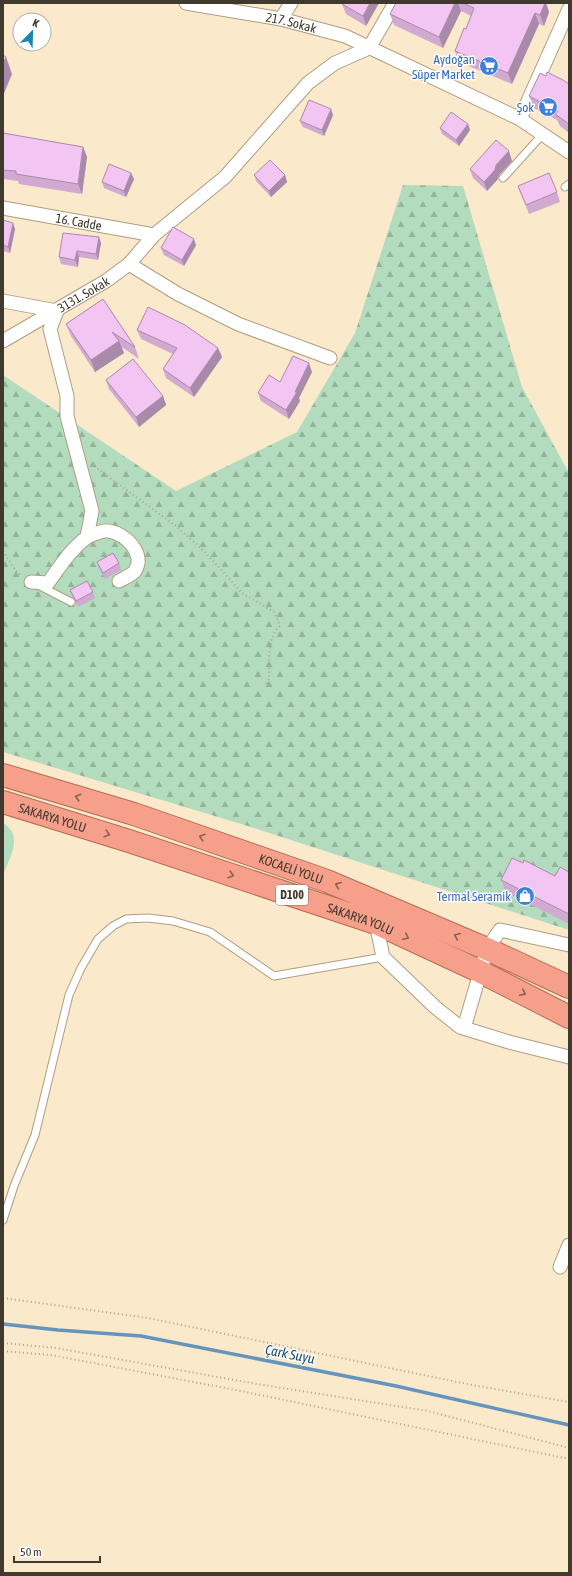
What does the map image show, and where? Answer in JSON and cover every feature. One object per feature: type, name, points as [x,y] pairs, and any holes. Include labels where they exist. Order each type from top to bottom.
[{"type":"highway","name":"KOCAELİ YOLU","points":[[3,775],[134,814],[328,881],[487,949],[569,987]]},
{"type":"highway","name":"SAKARYA YOLU","points":[[3,802],[129,841],[376,922],[479,971],[569,1017]]},
{"type":"street","name":"217. Sokak","points":[[186,3],[281,19],[345,36],[520,119],[569,152]]},
{"type":"street","points":[[281,19],[291,3]]},
{"type":"street","points":[[369,48],[395,3]]},
{"type":"street","points":[[520,119],[566,7]]},
{"type":"street","name":"3131. Sokak","points":[[3,341],[57,311],[106,281],[129,264],[154,234],[225,177],[308,83],[335,63],[369,48]]},
{"type":"street","name":"16. Cadde","points":[[3,208],[154,234]]},
{"type":"street","points":[[129,264],[178,294],[238,324],[330,358]]},
{"type":"street","points":[[3,301],[57,311],[50,329],[65,389],[67,416],[92,511],[87,538]]},
{"type":"street","points":[[30,582],[48,583],[65,560],[87,538],[109,531],[125,538],[136,550],[139,562],[134,572],[119,581]]},
{"type":"street","points":[[376,922],[383,957],[435,1007],[464,1028],[509,1042],[569,1057]]},
{"type":"street","points":[[464,1028],[479,971],[487,949],[500,930],[569,945]]},
{"type":"street","points":[[560,1267],[569,1245]]},
{"type":"lane","points":[[503,178],[543,134]]},
{"type":"lane","points":[[30,582],[71,602]]},
{"type":"lane","points":[[3,1220],[14,1186],[35,1135],[69,995],[81,968],[98,939],[113,926],[126,919],[148,918],[173,921],[210,932],[274,976],[383,957]]},
{"type":"path","points":[[78,458],[97,467],[124,489],[176,526],[205,552],[242,593],[274,612],[280,626],[274,631],[271,641],[269,679],[266,685]]},
{"type":"path","points":[[3,551],[16,571],[30,582]]},
{"type":"path","points":[[3,1298],[148,1318],[472,1385],[569,1402]]},
{"type":"path","points":[[3,1343],[56,1348],[256,1384],[428,1411],[569,1448]]},
{"type":"path","points":[[3,1351],[51,1356],[236,1390],[569,1459]]},
{"type":"green space","points":[[403,185],[463,186],[522,387],[569,473],[569,930],[251,827],[3,752],[3,375],[176,491],[297,432],[355,333]]},
{"type":"green space","points":[[3,823],[13,834],[14,847],[3,875]]},
{"type":"building","points":[[370,3],[363,16],[342,4]]},
{"type":"building","points":[[396,3],[455,3],[439,37],[390,14]]},
{"type":"building","points":[[463,3],[545,3],[540,15],[535,13],[508,73],[455,51],[474,8]]},
{"type":"building","points":[[3,55],[6,57],[3,64]]},
{"type":"building","points":[[547,72],[569,84],[569,124],[555,114],[558,111],[529,96],[540,73],[546,76]]},
{"type":"building","points":[[309,100],[331,109],[322,130],[300,121]]},
{"type":"building","points":[[451,112],[468,124],[456,140],[440,128]]},
{"type":"building","points":[[3,133],[83,147],[78,184],[16,174],[16,171],[3,170]]},
{"type":"building","points":[[496,140],[509,151],[496,165],[495,170],[484,182],[470,169]]},
{"type":"building","points":[[270,160],[285,175],[269,191],[254,175]]},
{"type":"building","points":[[109,164],[131,173],[124,191],[102,182]]},
{"type":"building","points":[[549,173],[557,192],[526,205],[518,186]]},
{"type":"building","points":[[3,220],[13,223],[8,247],[3,245]]},
{"type":"building","points":[[173,227],[194,239],[182,260],[161,248]]},
{"type":"building","points":[[63,233],[99,237],[96,254],[77,251],[75,260],[59,257]]},
{"type":"building","points":[[103,299],[135,347],[112,332],[119,341],[91,360],[66,324]]},
{"type":"building","points":[[148,307],[185,325],[218,348],[190,388],[163,369],[177,348],[137,330]]},
{"type":"building","points":[[293,356],[309,363],[295,392],[297,392],[286,410],[258,393],[269,375],[280,382]]},
{"type":"building","points":[[133,359],[163,396],[136,417],[106,380]]},
{"type":"building","points":[[113,553],[119,563],[103,573],[97,562]]},
{"type":"building","points":[[87,581],[93,592],[76,601],[70,590]]},
{"type":"building","points":[[512,858],[523,863],[524,860],[555,876],[560,867],[569,872],[569,914],[501,880]]},
{"type":"waterway","name":"Çark Suyu","points":[[3,1324],[58,1330],[141,1336],[396,1386],[569,1425]]},
{"type":"place","name":"Aydoğan Süper Market","points":[[489,66]]},
{"type":"place","name":"Şok","points":[[548,107]]},
{"type":"place","name":"Termal Seramik","points":[[525,896]]}]
